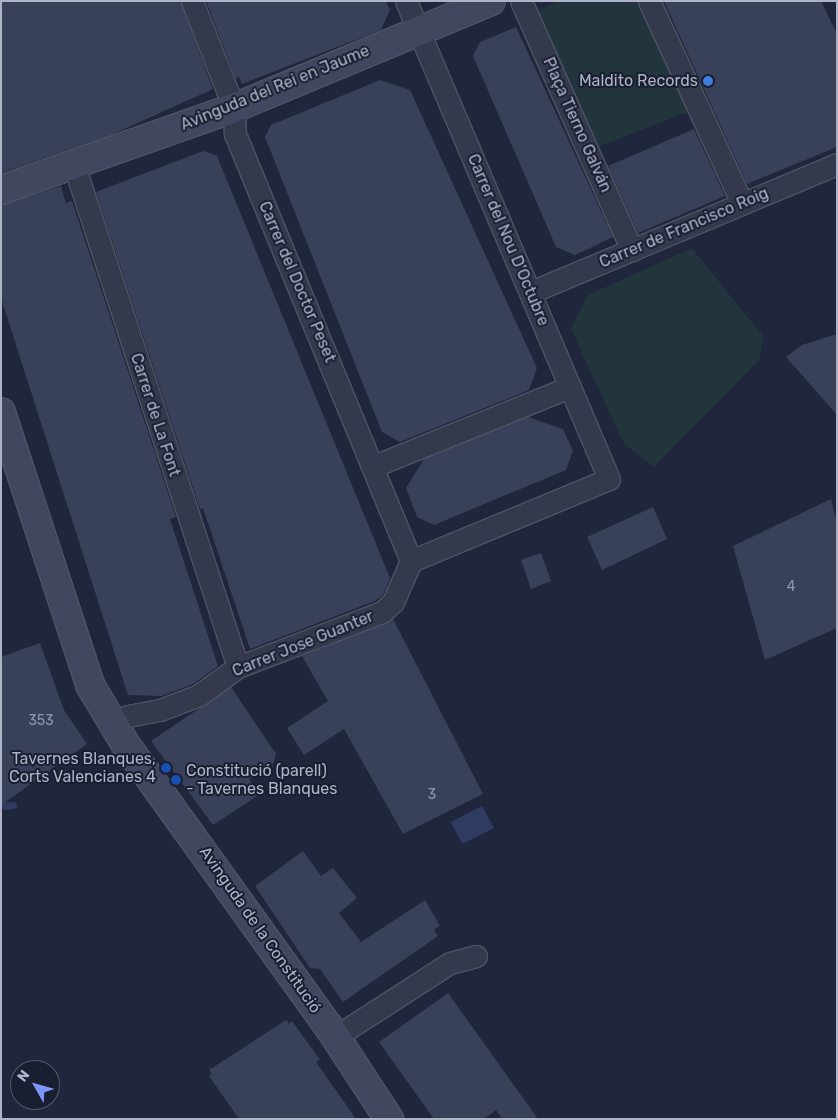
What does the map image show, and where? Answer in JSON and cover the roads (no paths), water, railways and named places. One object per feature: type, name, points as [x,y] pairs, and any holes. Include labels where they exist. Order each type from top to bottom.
[{"type":"main road","name":"Avinguda del Rei en Jaume","points":[[1,190],[72,162],[234,108],[418,29],[491,1]]},
{"type":"main road","name":"Avinguda de la Constitució","points":[[1,412],[90,685],[119,735],[335,1037],[389,1119]]},
{"type":"street","name":"Carrer del Doctor Peset","points":[[192,1],[234,108],[235,134],[412,561]]},
{"type":"street","name":"Carrer del Nou D'Octubre","points":[[406,1],[531,292],[609,480],[412,561]]},
{"type":"street","name":"Plaça Tierno Galván","points":[[521,1],[632,250]]},
{"type":"street","points":[[649,1],[742,203]]},
{"type":"street","name":"Carrer de La Font","points":[[72,162],[238,667]]},
{"type":"street","name":"Carrer de Francisco Roig","points":[[531,292],[837,164]]},
{"type":"street","points":[[374,466],[570,387]]},
{"type":"street","name":"Carrer Jose Guanter","points":[[119,735],[128,716],[160,710],[199,695],[238,667],[382,612],[393,602],[412,561]]},
{"type":"street","points":[[335,1037],[450,963],[476,956]]},
{"type":"water","points":[[482,806],[494,828],[462,844],[451,822]]},
{"type":"waterway","points":[[1,801],[5,806],[13,805]]},
{"type":"place","name":"Maldito Records","points":[[708,81]]},
{"type":"place","name":"Tavernes Blanques, Corts Valencianes 4","points":[[166,768]]},
{"type":"place","name":"Constitució (parell) - Tavernes Blanques","points":[[176,780]]}]
